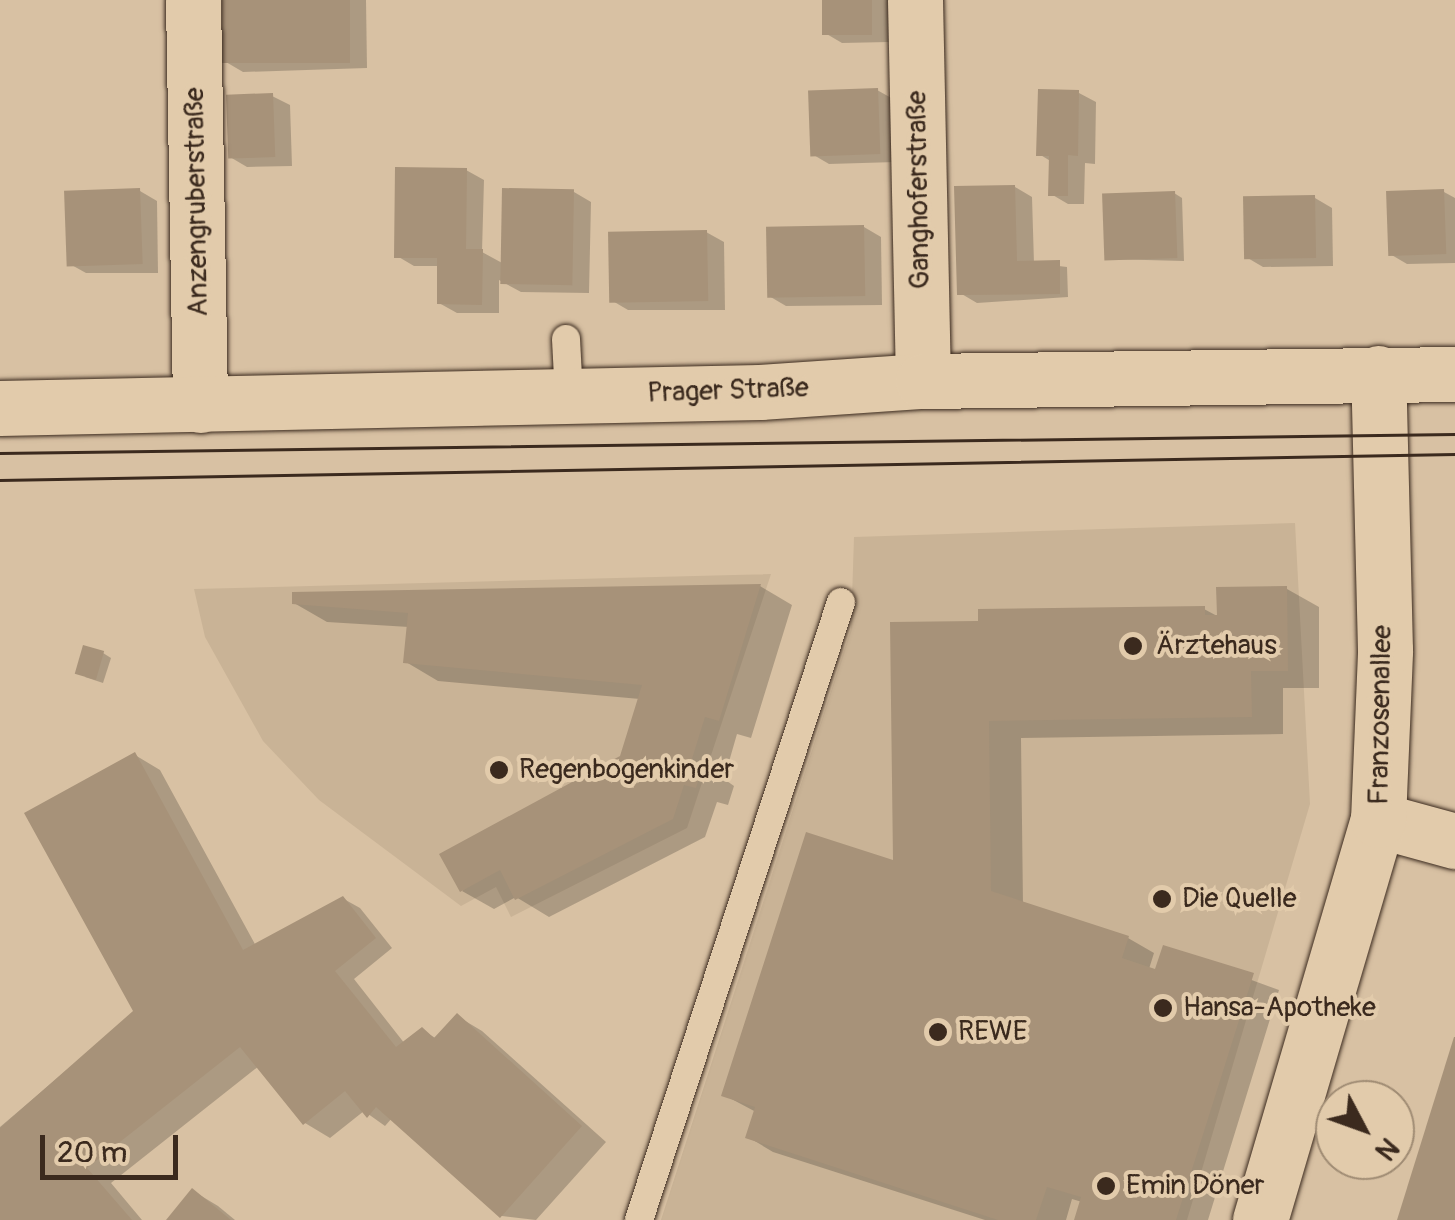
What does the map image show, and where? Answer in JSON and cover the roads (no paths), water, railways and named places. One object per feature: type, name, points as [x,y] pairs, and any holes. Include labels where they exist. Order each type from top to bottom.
[{"type":"street","name":"Anzengruberstraße","points":[[193,0],[200,405]]},
{"type":"street","name":"Ganghoferstraße","points":[[915,0],[923,380]]},
{"type":"street","name":"Franzosenallee","points":[[1260,1220],[1378,820],[1385,650],[1378,374]]},
{"type":"street","name":"Prager Straße","points":[[0,408],[569,396],[923,380],[1455,374]]},
{"type":"street","points":[[1378,820],[1455,841]]},
{"type":"lane","points":[[566,339],[569,396]]},
{"type":"lane","points":[[639,1220],[841,602]]},
{"type":"tram line","points":[[0,453],[1455,434]]},
{"type":"tram line","points":[[0,480],[1455,454]]},
{"type":"place","name":"Ärztehaus","points":[[1133,646]]},
{"type":"place","name":"Regenbogenkinder","points":[[499,770]]},
{"type":"place","name":"Die Quelle","points":[[1162,899]]},
{"type":"place","name":"Hansa-Apotheke","points":[[1163,1008]]},
{"type":"place","name":"REWE","points":[[938,1032]]},
{"type":"place","name":"Emin Döner","points":[[1106,1186]]}]
